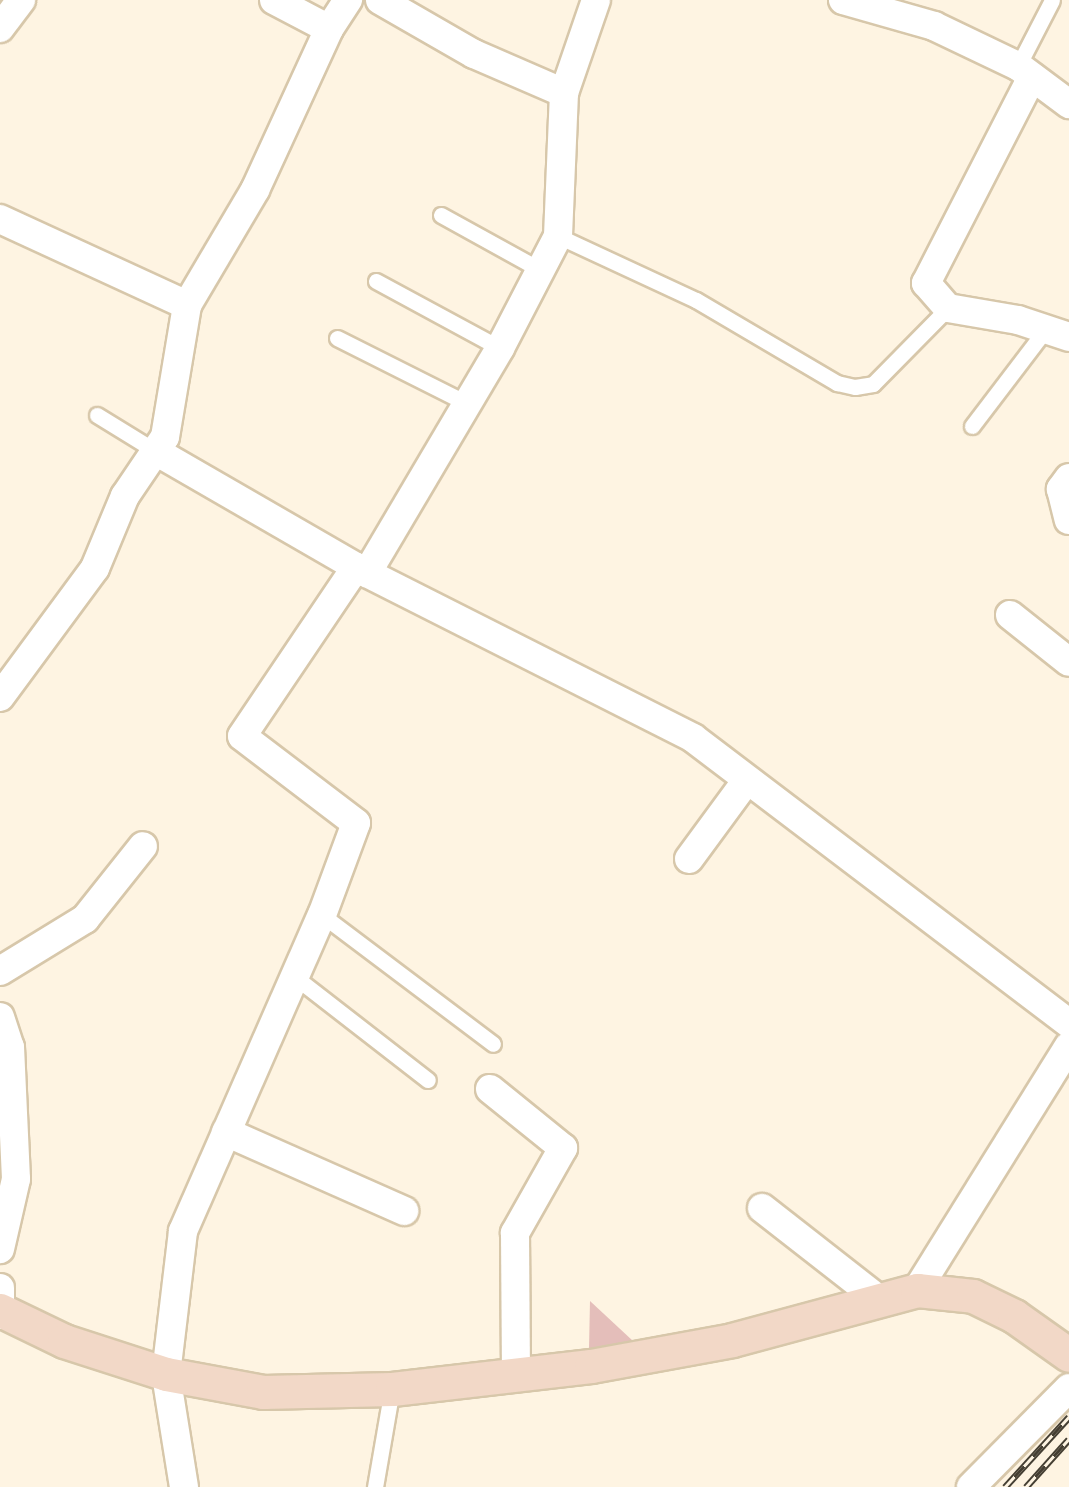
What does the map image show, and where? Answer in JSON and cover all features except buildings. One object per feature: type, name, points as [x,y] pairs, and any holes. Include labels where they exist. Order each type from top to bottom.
[{"type":"street","points":[[0,28],[21,0]]},
{"type":"street","points":[[274,0],[329,28]]},
{"type":"street","points":[[0,697],[95,567],[125,496],[165,437],[187,305],[255,190],[329,28],[348,0]]},
{"type":"street","points":[[380,0],[474,54],[564,93]]},
{"type":"street","points":[[184,1487],[166,1374],[183,1232],[322,915],[356,823],[242,736],[362,570],[468,404],[558,236],[564,93],[596,0]]},
{"type":"street","points":[[843,0],[934,26],[1025,71],[1069,104]]},
{"type":"street","points":[[1025,71],[926,283],[948,308],[1058,333]]},
{"type":"street","points":[[0,219],[187,305]]},
{"type":"street","points":[[157,452],[362,570],[625,700],[693,738],[1069,1023]]},
{"type":"street","points":[[1069,478],[1061,489],[1069,520]]},
{"type":"street","points":[[1010,615],[1069,662]]},
{"type":"street","points":[[689,859],[747,780]]},
{"type":"street","points":[[0,971],[85,919],[143,846]]},
{"type":"street","points":[[0,1017],[9,1047],[16,1179],[0,1248]]},
{"type":"street","points":[[917,1290],[1069,1046]]},
{"type":"street","points":[[490,1089],[563,1148],[514,1233],[516,1376]]},
{"type":"street","points":[[226,1132],[404,1211]]},
{"type":"street","points":[[762,1208],[878,1298]]},
{"type":"street","points":[[0,1306],[64,1341],[166,1374],[262,1392],[392,1389],[516,1376],[732,1340],[878,1298],[917,1290],[973,1296],[1014,1316],[1069,1355]]},
{"type":"street","points":[[971,1487],[1069,1389]]},
{"type":"lane","points":[[1025,71],[1052,0]]},
{"type":"lane","points":[[441,215],[539,269]]},
{"type":"lane","points":[[558,236],[696,300],[837,383],[855,387],[873,384],[948,308]]},
{"type":"lane","points":[[376,280],[500,348]]},
{"type":"lane","points":[[972,426],[1058,333]]},
{"type":"lane","points":[[337,338],[468,404]]},
{"type":"lane","points":[[97,415],[157,452]]},
{"type":"lane","points":[[322,915],[494,1044]]},
{"type":"lane","points":[[295,977],[428,1080]]},
{"type":"lane","points":[[375,1487],[392,1389]]},
{"type":"shaded area","points":[[590,1301],[633,1341],[589,1349]]},
{"type":"railway","points":[[1005,1487],[1069,1417]]},
{"type":"railway","points":[[1026,1487],[1069,1439]]}]
